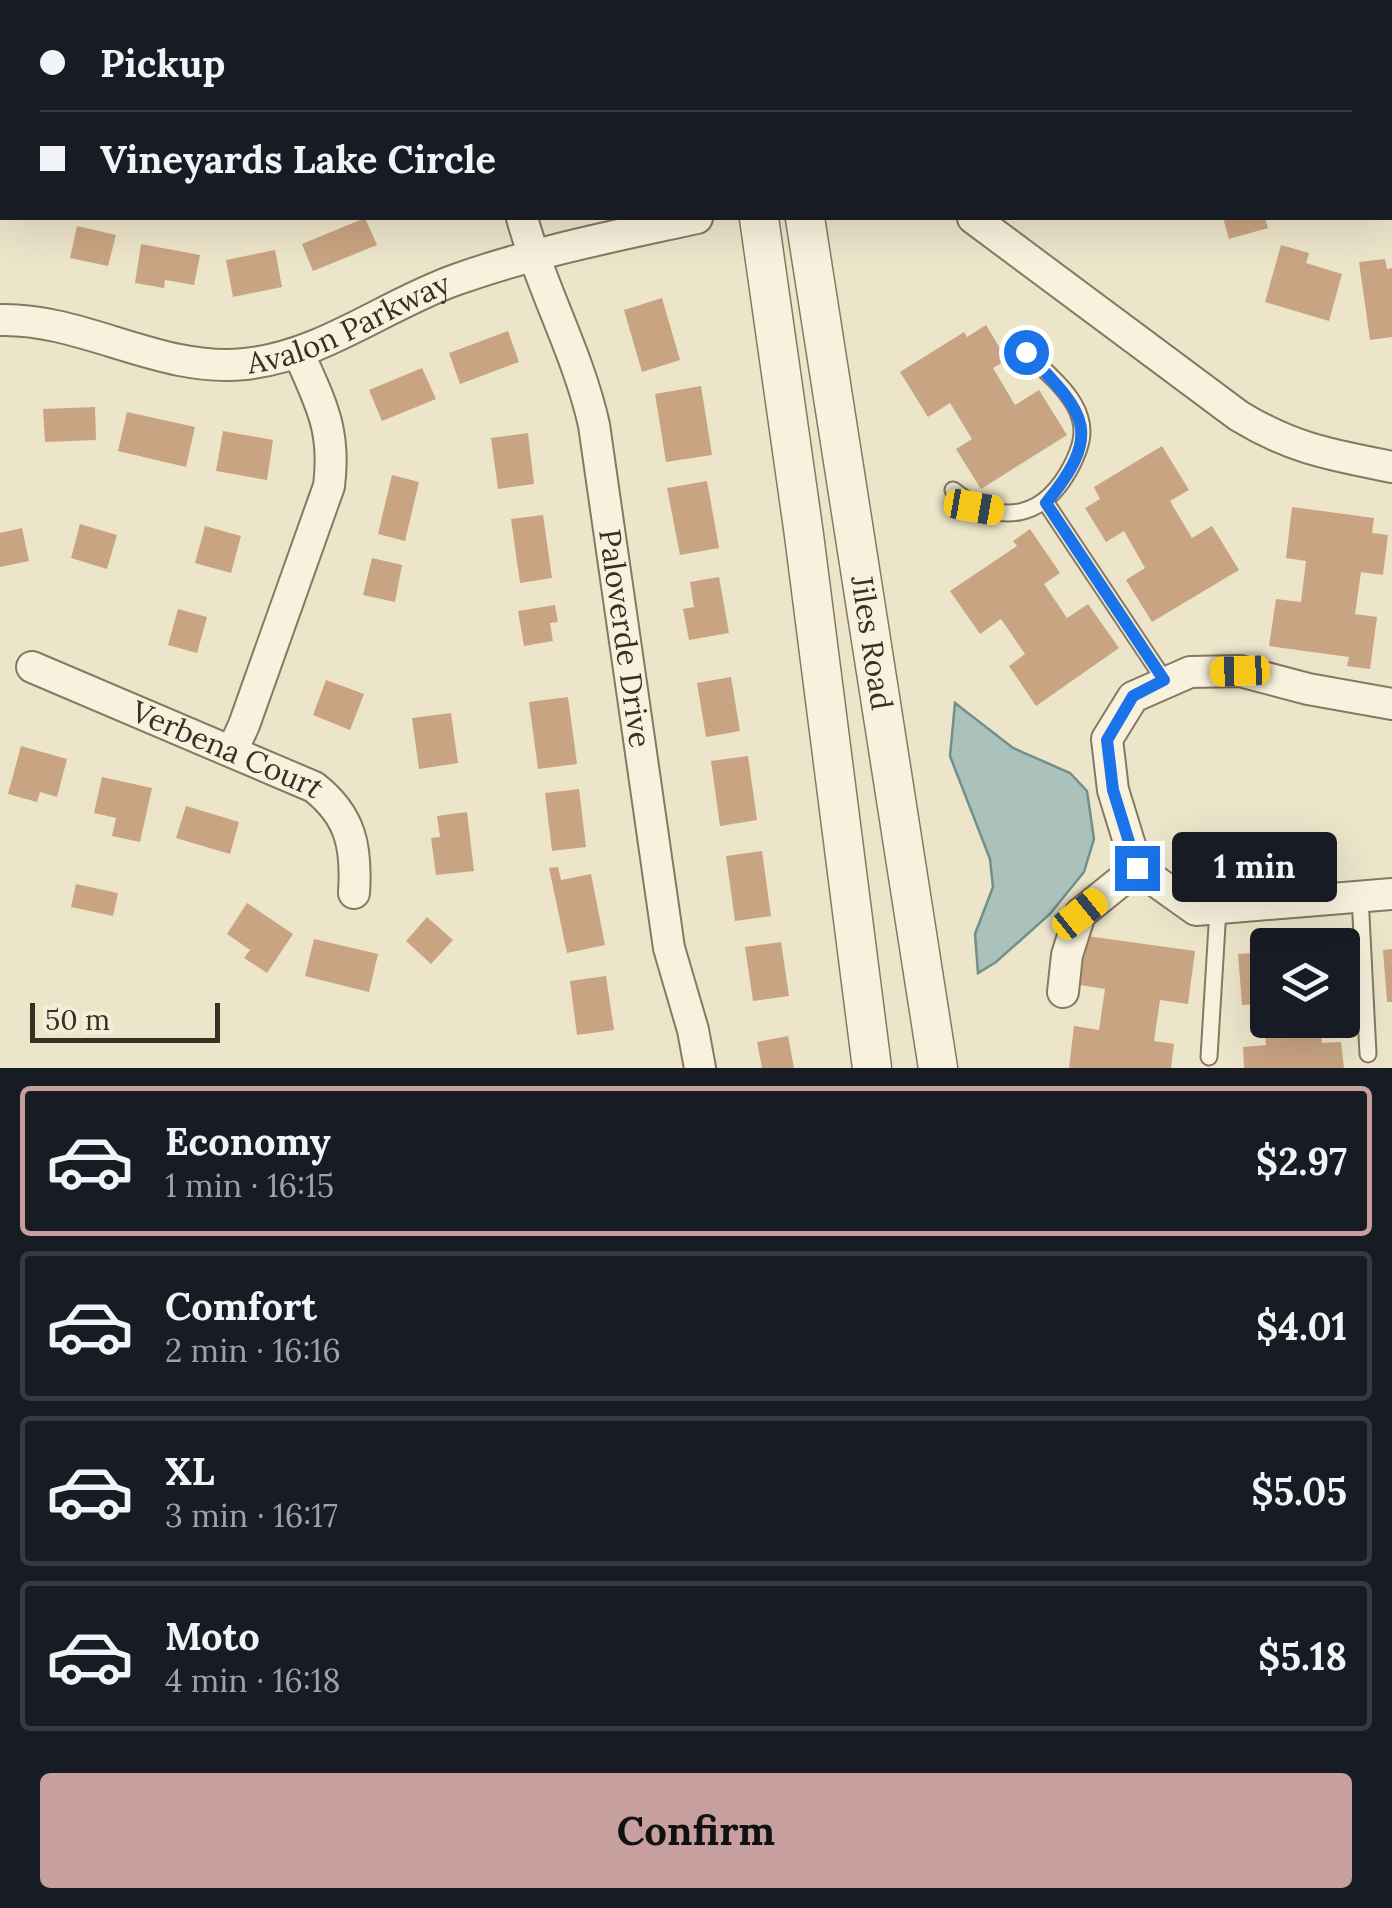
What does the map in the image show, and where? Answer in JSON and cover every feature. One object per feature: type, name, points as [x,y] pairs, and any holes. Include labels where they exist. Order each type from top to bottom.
[{"type":"street","name":"Paloverde Drive","points":[[523,220],[587,394],[594,424],[670,948],[694,1030],[700,1068]]},
{"type":"street","name":"Avalon Parkway","points":[[0,320],[64,327],[194,364],[245,364],[299,354],[450,282],[532,254],[687,220]]},
{"type":"street","name":"Jiles Road","points":[[759,220],[872,1068]]},
{"type":"street","name":"Jiles Road","points":[[804,220],[938,1068]]},
{"type":"street","points":[[976,220],[1274,438],[1320,453],[1392,467]]},
{"type":"street","points":[[232,750],[329,486],[333,450],[330,432],[299,354]]},
{"type":"street","name":"Verbena Court","points":[[32,667],[314,788],[336,804],[346,822],[356,870],[354,893]]},
{"type":"street","points":[[1392,704],[1308,689],[1240,671],[1190,672],[1133,696],[1107,740],[1113,790],[1137,868],[1196,910],[1392,894]]},
{"type":"street","points":[[1063,992],[1067,955],[1080,914],[1137,868]]},
{"type":"lane","points":[[953,490],[974,507],[1002,512],[1029,510],[1046,503],[1064,481],[1083,433],[1080,415],[1072,400],[1026,352]]},
{"type":"lane","points":[[1046,503],[1164,680]]},
{"type":"lane","points":[[1360,896],[1368,1054]]},
{"type":"lane","points":[[1209,1057],[1218,908]]},
{"type":"water","points":[[955,703],[1013,748],[1070,773],[1087,791],[1094,839],[1084,872],[1050,914],[978,973],[975,934],[993,887],[990,859],[950,756]]},
{"type":"building","points":[[366,220],[377,245],[313,271],[302,244]]},
{"type":"building","points":[[1224,220],[1266,220],[1268,228],[1229,239]]},
{"type":"building","points":[[77,226],[116,235],[108,266],[70,258]]},
{"type":"building","points":[[141,244],[200,255],[194,285],[165,280],[164,288],[135,283]]},
{"type":"building","points":[[1281,245],[1309,253],[1306,263],[1342,274],[1329,321],[1265,302]]},
{"type":"building","points":[[275,250],[282,287],[233,297],[226,260]]},
{"type":"building","points":[[1385,259],[1387,269],[1392,268],[1392,337],[1370,340],[1359,262]]},
{"type":"building","points":[[662,298],[680,360],[642,372],[624,310]]},
{"type":"building","points":[[986,325],[1007,360],[993,368],[1015,405],[1039,390],[1067,435],[981,489],[956,449],[972,439],[950,403],[928,417],[900,372],[964,332],[967,337]]},
{"type":"building","points":[[508,331],[519,362],[460,384],[449,353]]},
{"type":"building","points":[[422,368],[436,399],[382,421],[369,390]]},
{"type":"building","points":[[701,386],[712,455],[666,462],[655,394]]},
{"type":"building","points":[[95,407],[96,440],[45,442],[43,409]]},
{"type":"building","points":[[127,412],[195,427],[186,467],[118,451]]},
{"type":"building","points":[[223,431],[273,440],[267,480],[216,471]]},
{"type":"building","points":[[528,433],[534,484],[498,489],[491,438]]},
{"type":"building","points":[[1162,446],[1189,490],[1170,501],[1192,538],[1212,526],[1239,570],[1152,622],[1126,580],[1145,568],[1124,531],[1106,542],[1085,508],[1100,499],[1094,487]]},
{"type":"building","points":[[392,475],[419,482],[405,541],[378,534]]},
{"type":"building","points":[[707,481],[719,548],[680,555],[667,488]]},
{"type":"building","points":[[1292,507],[1374,518],[1372,533],[1388,535],[1383,575],[1361,572],[1355,614],[1377,617],[1370,669],[1347,666],[1349,657],[1269,646],[1276,599],[1301,602],[1306,561],[1286,558]]},
{"type":"building","points":[[543,515],[552,578],[520,583],[511,519]]},
{"type":"building","points":[[80,524],[117,535],[107,569],[71,558]]},
{"type":"building","points":[[205,526],[241,536],[231,573],[195,563]]},
{"type":"building","points":[[22,528],[29,561],[0,567],[0,533]]},
{"type":"building","points":[[1030,529],[1060,573],[1044,584],[1067,618],[1088,604],[1119,648],[1036,706],[1009,666],[1025,654],[1001,619],[980,634],[950,591],[1017,546],[1013,541]]},
{"type":"building","points":[[372,558],[402,565],[395,602],[363,595]]},
{"type":"building","points":[[719,577],[729,633],[689,640],[683,609],[694,607],[690,582]]},
{"type":"building","points":[[555,605],[558,622],[550,623],[553,641],[524,646],[518,611]]},
{"type":"building","points":[[178,609],[207,617],[197,653],[168,645]]},
{"type":"building","points":[[731,677],[740,731],[706,737],[697,683]]},
{"type":"building","points":[[326,680],[364,694],[350,730],[313,715]]},
{"type":"building","points":[[568,697],[577,764],[538,769],[529,702]]},
{"type":"building","points":[[451,713],[458,763],[419,769],[412,718]]},
{"type":"building","points":[[21,746],[67,759],[57,797],[40,792],[37,802],[8,794]]},
{"type":"building","points":[[748,756],[757,820],[720,826],[711,761]]},
{"type":"building","points":[[102,777],[152,788],[140,842],[112,836],[116,818],[94,813]]},
{"type":"building","points":[[579,789],[586,847],[552,851],[545,793]]},
{"type":"building","points":[[186,806],[239,822],[230,854],[176,838]]},
{"type":"building","points":[[467,812],[474,871],[436,875],[431,838],[440,837],[437,816]]},
{"type":"building","points":[[762,851],[771,916],[735,921],[726,856]]},
{"type":"building","points":[[558,867],[561,880],[591,874],[605,945],[567,953],[549,868]]},
{"type":"building","points":[[76,884],[118,893],[113,916],[71,907]]},
{"type":"building","points":[[247,903],[293,934],[267,973],[244,958],[250,950],[227,934]]},
{"type":"building","points":[[427,917],[453,940],[431,964],[406,941]]},
{"type":"building","points":[[1087,936],[1195,951],[1188,1004],[1160,1000],[1154,1041],[1174,1044],[1171,1068],[1069,1068],[1074,1026],[1099,1030],[1105,989],[1080,985]]},
{"type":"building","points":[[314,939],[378,954],[369,992],[305,976]]},
{"type":"building","points":[[781,942],[789,996],[753,1001],[745,947]]},
{"type":"building","points":[[1392,949],[1392,1002],[1387,1002],[1383,950]]},
{"type":"building","points":[[1250,953],[1250,1005],[1242,1005],[1238,954]]},
{"type":"building","points":[[606,976],[614,1030],[577,1035],[570,981]]},
{"type":"building","points":[[788,1036],[794,1068],[762,1068],[757,1042]]},
{"type":"building","points":[[1265,1038],[1341,1042],[1344,1068],[1244,1068],[1243,1047],[1266,1045]]},
{"type":"route","points":[[1026,352],[1072,400],[1083,433],[1064,481],[1046,503],[1164,680],[1133,696],[1107,740],[1113,790],[1137,868]]}]
